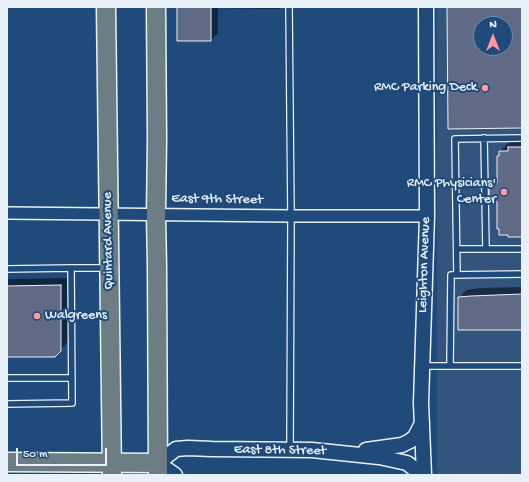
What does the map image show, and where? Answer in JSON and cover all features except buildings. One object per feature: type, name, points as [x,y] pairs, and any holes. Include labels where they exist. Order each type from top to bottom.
[{"type":"main road","name":"Quintard Avenue","points":[[106,7],[110,214],[112,469]]},
{"type":"main road","points":[[15,464],[112,469],[158,469],[156,7]]},
{"type":"street","name":"Leighton Avenue","points":[[423,475],[421,403],[427,216],[426,7]]},
{"type":"street","name":"East 9th Street","points":[[7,213],[427,216]]},
{"type":"street","points":[[338,453],[402,445],[415,437],[422,422]]},
{"type":"street","name":"East 8th Street","points":[[158,469],[176,449],[312,450],[379,457],[407,463],[423,475]]},
{"type":"street","points":[[158,469],[175,475]]},
{"type":"lane","points":[[289,7],[291,216],[290,450]]},
{"type":"lane","points":[[484,138],[486,249]]},
{"type":"lane","points":[[457,275],[455,139],[522,138]]},
{"type":"lane","points":[[457,249],[522,249]]},
{"type":"lane","points":[[7,404],[72,403],[71,268]]},
{"type":"lane","points":[[7,269],[110,268]]},
{"type":"lane","points":[[450,365],[450,275],[522,274]]},
{"type":"lane","points":[[422,366],[522,366]]},
{"type":"lane","points":[[7,378],[72,378]]},
{"type":"shaded area","points":[[437,7],[522,7],[522,475],[437,475]]},
{"type":"place","name":"RMC Parking Deck","points":[[485,88]]},
{"type":"place","name":"RMC Physicians' Center","points":[[504,192]]},
{"type":"place","name":"Walgreens","points":[[37,316]]}]
